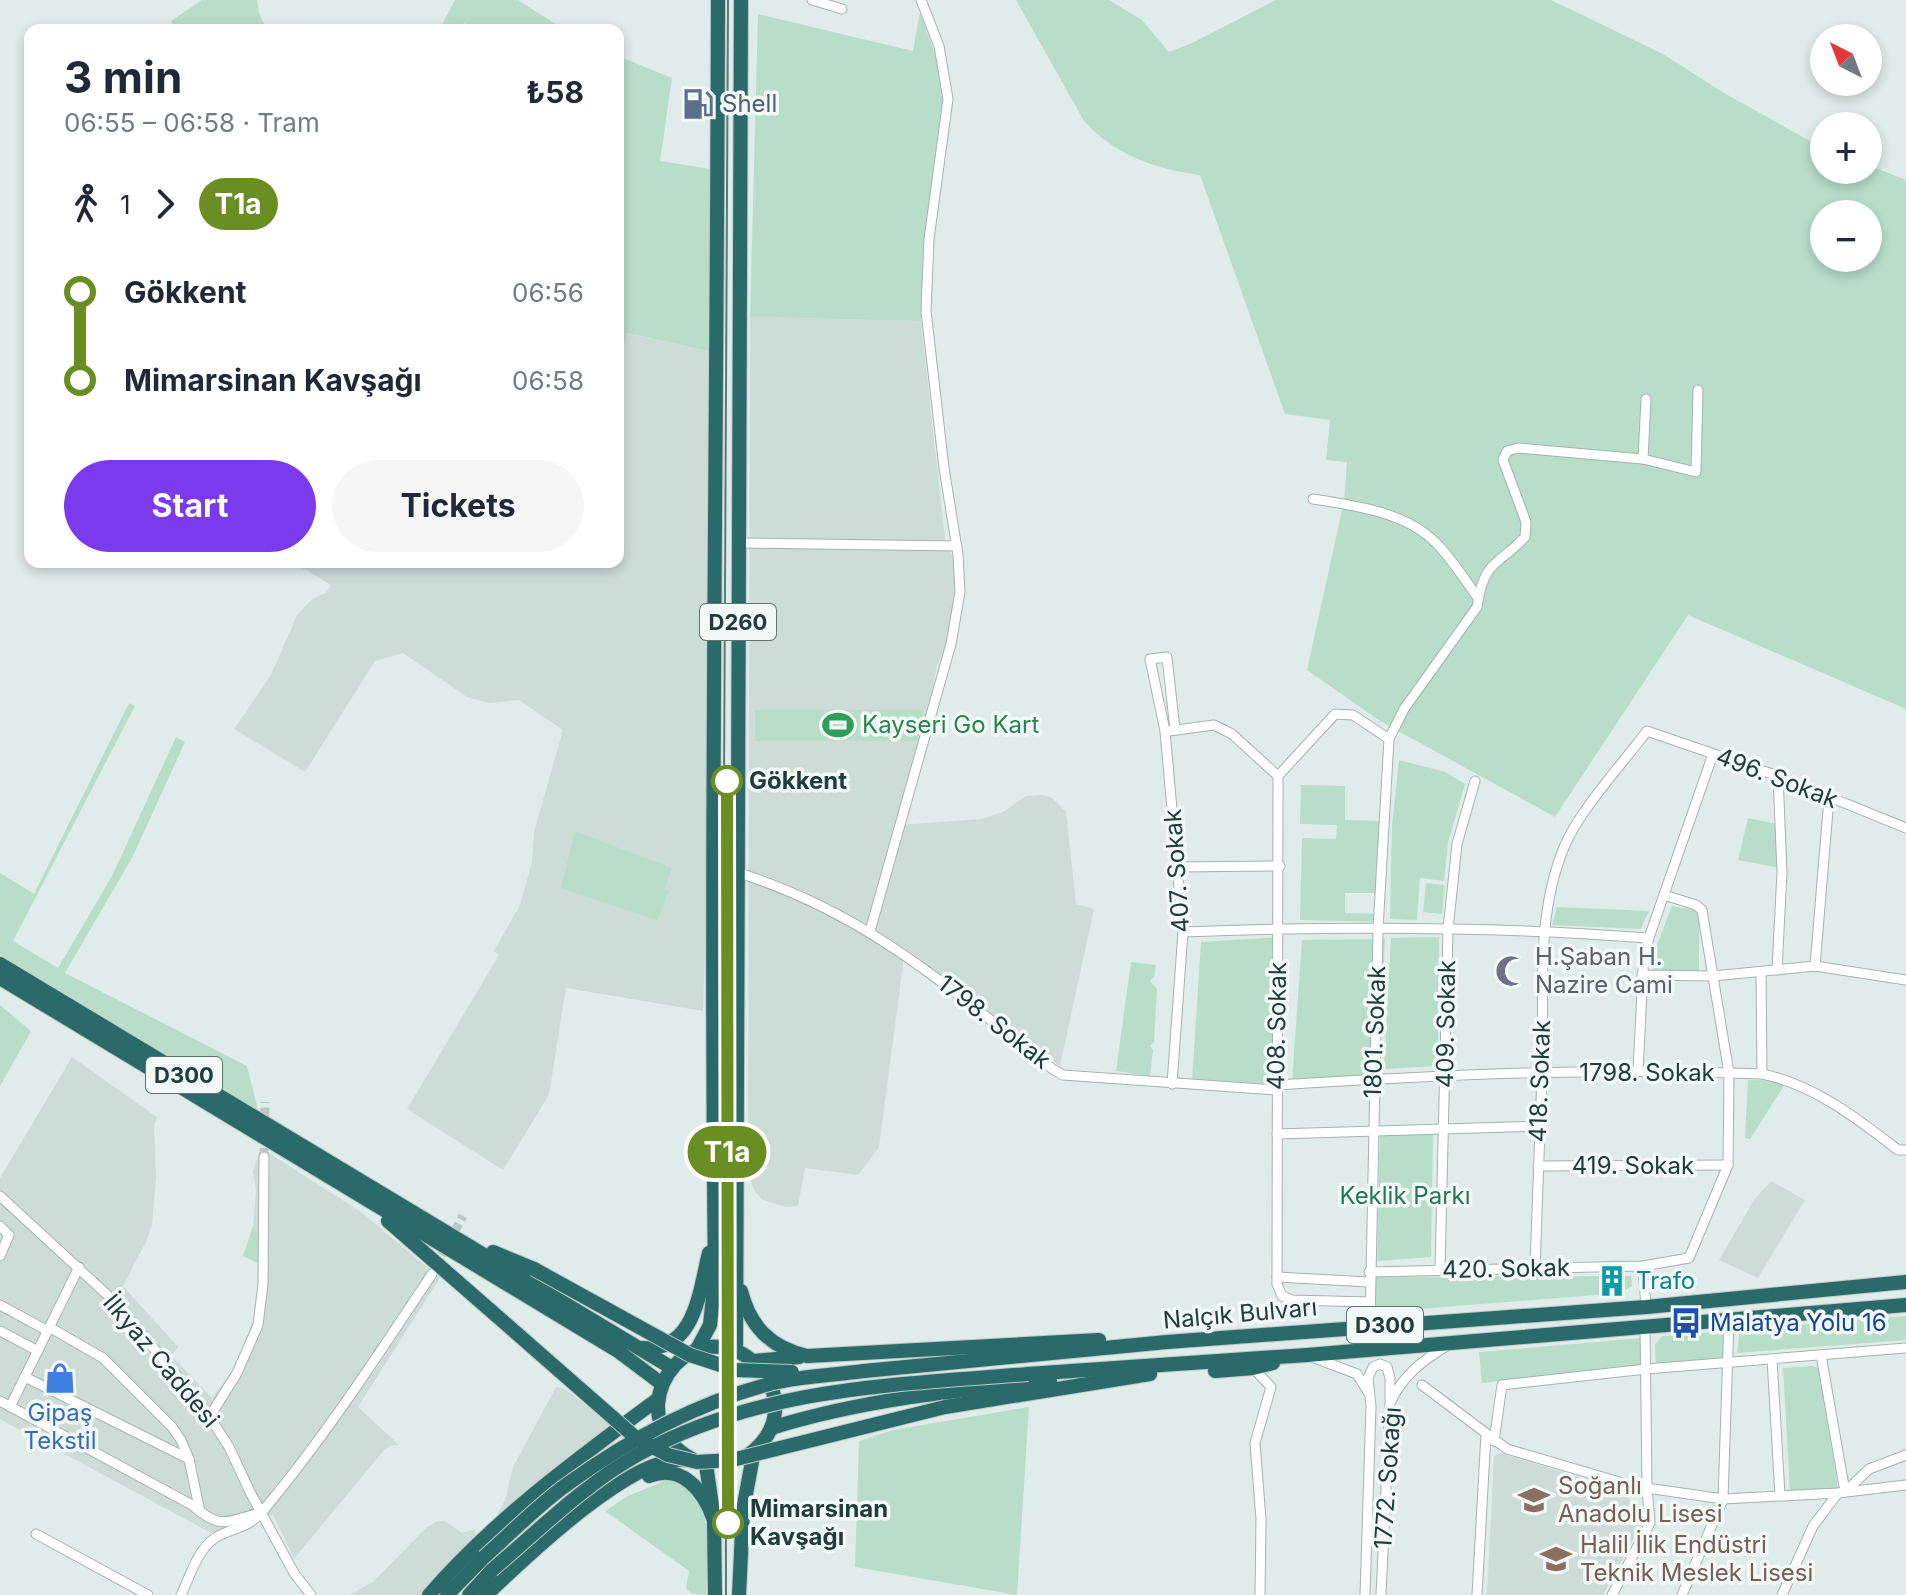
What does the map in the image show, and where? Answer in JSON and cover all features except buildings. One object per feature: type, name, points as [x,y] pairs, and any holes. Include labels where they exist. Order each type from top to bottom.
[{"type":"highway","name":"D260","points":[[713,1237],[712,842],[718,0]]},
{"type":"highway","name":"D260","points":[[736,1244],[741,0]]},
{"type":"highway","name":"D300","points":[[0,964],[672,1368]]},
{"type":"highway","name":"D300","points":[[0,978],[618,1351],[662,1384]]},
{"type":"highway","name":"D300","points":[[360,1197],[635,1437],[668,1455],[697,1462],[732,1460],[776,1451],[858,1427],[945,1407],[1145,1374]]},
{"type":"highway","name":"D300","points":[[444,1230],[534,1269],[669,1344],[711,1363],[765,1373],[864,1371]]},
{"type":"highway","points":[[639,1348],[664,1347],[685,1332],[694,1313],[713,1237]]},
{"type":"highway","points":[[700,1462],[683,1454],[666,1436],[658,1412],[658,1399],[662,1384],[672,1368],[696,1351],[705,1339],[712,1318],[715,1278],[713,1237]]},
{"type":"highway","points":[[736,1244],[736,1351]]},
{"type":"highway","points":[[736,1244],[741,1293],[754,1325],[781,1347],[812,1356]]},
{"type":"highway","name":"Nalçık Bulvarı","points":[[864,1371],[1167,1342],[1646,1307],[1906,1282]]},
{"type":"highway","name":"Nalçık Bulvarı","points":[[488,1564],[639,1454],[716,1419],[787,1399],[839,1390],[1028,1374],[1307,1355],[1906,1305]]},
{"type":"highway","points":[[754,1361],[1041,1342],[1121,1339],[1167,1342]]},
{"type":"highway","points":[[696,1351],[716,1348],[736,1351],[754,1361],[771,1385],[775,1414],[771,1428],[754,1451],[741,1520],[739,1595]]},
{"type":"highway","points":[[771,1428],[817,1413],[917,1397],[1049,1381],[1253,1368],[1307,1355]]},
{"type":"highway","points":[[447,1595],[488,1564],[564,1487],[622,1447],[658,1427],[728,1397],[775,1382],[864,1371]]},
{"type":"highway","points":[[429,1595],[481,1540],[553,1476],[658,1399]]},
{"type":"highway","points":[[486,1595],[558,1530],[607,1492],[644,1470],[676,1459],[730,1463],[754,1451]]},
{"type":"highway","points":[[700,1462],[714,1520],[715,1595]]},
{"type":"highway","points":[[607,1492],[654,1474],[674,1474],[698,1488],[714,1520]]},
{"type":"highway","points":[[469,1595],[488,1564]]},
{"type":"street","points":[[812,0],[842,9]]},
{"type":"street","points":[[870,931],[955,630],[960,581],[926,311],[929,239],[948,112],[947,91],[939,46],[921,0]]},
{"type":"street","points":[[1170,731],[1214,725],[1232,734],[1278,776],[1335,714],[1353,715],[1389,739],[1404,709],[1477,607],[1489,568],[1523,540],[1527,529],[1503,460],[1507,451],[1518,448],[1643,459],[1696,472],[1698,390]]},
{"type":"street","points":[[1643,459],[1646,399]]},
{"type":"street","points":[[1313,499],[1370,510],[1417,529],[1437,544],[1478,598]]},
{"type":"street","points":[[739,543],[957,546]]},
{"type":"street","name":"407. Sokak","points":[[1170,731],[1150,659],[1167,657],[1183,932],[1172,1084]]},
{"type":"street","name":"496. Sokak","points":[[1647,731],[1778,776],[1906,828]]},
{"type":"street","name":"418. Sokak","points":[[1535,1268],[1543,930],[1551,886],[1567,840],[1578,821],[1647,731]]},
{"type":"street","name":"1801. Sokak","points":[[1370,1326],[1378,929],[1389,739]]},
{"type":"street","points":[[1638,1071],[1642,975],[1648,938],[1713,754]]},
{"type":"street","name":"408. Sokak","points":[[1277,1277],[1278,776]]},
{"type":"street","points":[[1777,970],[1782,872],[1778,776]]},
{"type":"street","name":"409. Sokak","points":[[1440,1270],[1448,929],[1457,844],[1475,781]]},
{"type":"street","points":[[1815,966],[1829,798]]},
{"type":"street","points":[[1178,867],[1280,866]]},
{"type":"street","name":"1798. Sokak","points":[[736,872],[805,897],[870,931],[912,958],[1058,1073],[1172,1084],[1276,1088],[1445,1075],[1638,1071],[1762,1074],[1777,1077],[1834,1104],[1898,1150],[1906,1150]]},
{"type":"street","points":[[1664,895],[1696,905],[1702,910],[1729,1073],[1728,1165]]},
{"type":"street","points":[[1183,932],[1278,928],[1543,930],[1648,938]]},
{"type":"street","points":[[1642,975],[1713,976],[1815,966],[1906,980]]},
{"type":"street","points":[[1761,972],[1762,1074]]},
{"type":"street","points":[[1277,1134],[1539,1126]]},
{"type":"street","points":[[210,1416],[237,1373],[258,1325],[263,1284],[264,1157]]},
{"type":"street","name":"419. Sokak","points":[[1538,1166],[1728,1165]]},
{"type":"street","name":"420. Sokak","points":[[1277,1277],[1369,1277],[1440,1270],[1643,1266],[1689,1258],[1728,1165]]},
{"type":"street","name":"İlkyaz Caddesi","points":[[0,1196],[79,1267],[143,1333],[210,1416],[294,1573],[311,1595]]},
{"type":"street","points":[[0,1226],[9,1235],[0,1256]]},
{"type":"street","points":[[1643,1266],[1646,1307]]},
{"type":"street","points":[[10,1407],[79,1267]]},
{"type":"street","points":[[181,1595],[208,1544],[220,1535],[241,1529],[261,1513],[352,1395],[432,1274]]},
{"type":"street","points":[[1277,1277],[1279,1292],[1288,1299],[1369,1302]]},
{"type":"street","points":[[0,1305],[103,1358],[172,1427],[189,1459],[200,1512]]},
{"type":"street","points":[[1682,1595],[1723,1499],[1729,1319]]},
{"type":"street","points":[[1612,1595],[1650,1523],[1645,1325]]},
{"type":"street","points":[[0,1331],[38,1351]]},
{"type":"street","name":"1772. Sokağı","points":[[1381,1595],[1390,1403],[1398,1385],[1416,1365],[1454,1341]]},
{"type":"street","points":[[1477,1595],[1490,1437],[1502,1385],[1646,1369],[1906,1348]]},
{"type":"street","name":"1772. Sokağı","points":[[1307,1355],[1357,1374],[1370,1395],[1365,1595]]},
{"type":"street","points":[[1821,1355],[1841,1493]]},
{"type":"street","points":[[1772,1359],[1780,1495]]},
{"type":"street","points":[[1370,1395],[1368,1378],[1373,1367],[1380,1364],[1387,1367],[1390,1378],[1390,1403]]},
{"type":"street","points":[[1253,1368],[1271,1387],[1255,1443],[1261,1519],[1260,1595]]},
{"type":"street","points":[[25,1377],[189,1459]]},
{"type":"street","points":[[1422,1385],[1513,1451],[1613,1481],[1723,1499],[1841,1493],[1906,1485]]},
{"type":"street","points":[[0,1401],[192,1505],[219,1523],[261,1513]]},
{"type":"street","points":[[1782,1595],[1813,1526],[1841,1493],[1869,1469],[1906,1455]]},
{"type":"street","points":[[36,1534],[148,1595]]},
{"type":"shaded area","points":[[750,317],[921,321],[945,539],[956,566],[958,586],[947,648],[937,665],[931,701],[907,781],[899,825],[981,819],[1003,812],[1026,796],[1051,797],[1066,812],[1076,904],[1094,909],[1060,1066],[904,957],[879,1147],[858,1175],[805,1168],[798,1206],[786,1207],[763,1200],[755,1192],[748,1175]]},
{"type":"shaded area","points":[[626,333],[708,351],[708,847],[703,1011],[566,988],[549,1095],[503,1170],[407,1109],[499,955],[494,951],[520,905],[532,862],[534,832],[563,730],[519,700],[489,703],[467,697],[403,653],[375,661],[305,772],[234,729],[271,675],[297,615],[312,599],[326,593],[331,585],[300,568],[624,568]]},
{"type":"shaded area","points":[[72,1057],[157,1117],[154,1125],[156,1178],[152,1225],[123,1286],[178,1347],[171,1355],[212,1398],[236,1366],[256,1314],[260,1234],[253,1226],[256,1191],[253,1171],[261,1148],[361,1212],[440,1278],[358,1407],[399,1445],[384,1450],[294,1559],[273,1514],[250,1526],[211,1533],[0,1419],[0,1178]]},
{"type":"shaded area","points":[[1771,1181],[1805,1200],[1758,1278],[1719,1260],[1754,1200]]},
{"type":"shaded area","points":[[556,1387],[565,1389],[614,1426],[502,1519],[498,1513],[505,1500],[513,1467]]},
{"type":"shaded area","name":"Halil İlik Endüstri Teknik Meslek Lisesi","points":[[1500,1453],[1625,1491],[1643,1522],[1603,1595],[1487,1595],[1494,1456]]},
{"type":"shaded area","points":[[445,1521],[462,1533],[475,1529],[477,1543],[428,1595],[349,1595],[373,1582],[427,1527]]},
{"type":"green space","points":[[202,0],[257,0],[264,24],[173,24],[171,21]]},
{"type":"green space","points":[[455,0],[518,0],[556,24],[464,23],[442,24]]},
{"type":"green space","points":[[1016,0],[1109,0],[1142,20],[1169,52],[1276,0],[1551,0],[1663,54],[1724,93],[1810,141],[1810,184],[1882,184],[1882,171],[1906,180],[1906,709],[1688,615],[1555,817],[1380,721],[1307,670],[1344,501],[1347,462],[1326,460],[1330,420],[1285,414],[1200,175],[1167,169],[1137,158],[1096,133],[1084,121]]},
{"type":"green space","points":[[920,12],[936,57],[943,103],[924,259],[921,321],[750,317],[758,14],[913,51]]},
{"type":"green space","points":[[624,58],[672,78],[660,161],[711,169],[708,351],[627,333],[624,343]]},
{"type":"green space","points":[[129,703],[135,706],[13,941],[58,968],[112,876],[176,737],[185,742],[133,856],[65,973],[247,1066],[258,1110],[0,955],[0,873],[34,894]]},
{"type":"green space","name":"Kayseri Go Kart","points":[[755,710],[923,710],[920,741],[755,741]]},
{"type":"green space","points":[[1399,760],[1445,772],[1465,784],[1448,843],[1444,881],[1420,878],[1417,920],[1390,919],[1392,825]]},
{"type":"green space","points":[[1301,785],[1345,786],[1345,820],[1387,821],[1385,893],[1345,893],[1345,913],[1384,914],[1384,922],[1300,920],[1302,838],[1336,839],[1337,825],[1300,824]]},
{"type":"green space","points":[[1748,818],[1786,826],[1787,869],[1738,860]]},
{"type":"green space","points":[[575,831],[672,868],[664,889],[669,891],[657,920],[561,888]]},
{"type":"green space","points":[[1426,883],[1445,885],[1442,914],[1423,912]]},
{"type":"green space","points":[[1672,906],[1699,911],[1699,973],[1653,972],[1653,955]]},
{"type":"green space","points":[[1557,907],[1649,911],[1641,929],[1552,925]]},
{"type":"green space","points":[[1282,937],[1277,1084],[1192,1080],[1201,942]]},
{"type":"green space","points":[[1439,937],[1438,1066],[1384,1069],[1391,938]]},
{"type":"green space","points":[[1385,939],[1379,1077],[1292,1081],[1302,940]]},
{"type":"green space","points":[[1131,962],[1156,965],[1150,981],[1157,989],[1154,1042],[1150,1046],[1153,1050],[1150,1076],[1116,1071]]},
{"type":"green space","points":[[0,1005],[31,1031],[0,1086]]},
{"type":"green space","points":[[1748,1080],[1787,1081],[1750,1139],[1745,1138]]},
{"type":"green space","name":"Keklik Parkı","points":[[1433,1133],[1431,1257],[1377,1261],[1380,1134]]},
{"type":"green space","points":[[253,1226],[260,1234],[258,1263],[243,1256]]},
{"type":"green space","points":[[1631,1276],[1632,1286],[1621,1293],[1381,1312],[1373,1302],[1373,1277]]},
{"type":"green space","points":[[1906,1316],[1906,1340],[1737,1353],[1740,1330]]},
{"type":"green space","points":[[1726,1331],[1724,1360],[1656,1365],[1655,1345],[1662,1336]]},
{"type":"green space","points":[[1642,1338],[1642,1365],[1482,1383],[1479,1352]]},
{"type":"green space","points":[[1813,1366],[1819,1369],[1838,1488],[1790,1491],[1783,1368]]},
{"type":"green space","points":[[1029,1407],[1017,1595],[855,1567],[859,1441],[893,1430]]},
{"type":"green space","points":[[667,1480],[683,1486],[695,1496],[702,1510],[708,1544],[706,1595],[691,1593],[686,1588],[689,1571],[605,1511],[628,1496]]},
{"type":"tunnel","points":[[264,1157],[265,1102]]},
{"type":"tunnel","points":[[435,1267],[463,1216]]},
{"type":"tram line","points":[[726,1595],[724,782],[728,0]]},
{"type":"tram line","name":"T1a","points":[[727,781],[728,1523]]},
{"type":"place","name":"Shell","points":[[698,104]]},
{"type":"place","name":"Kayseri Go Kart","points":[[838,725]]},
{"type":"place","name":"Gökkent","points":[[727,781]]},
{"type":"place","name":"H.Şaban H. Nazire Cami","points":[[1511,971]]},
{"type":"place","name":"Trafo","points":[[1612,1281]]},
{"type":"place","name":"Malatya Yolu 16","points":[[1686,1323]]},
{"type":"place","name":"Gipaş Tekstil","points":[[60,1378]]},
{"type":"place","name":"Soğanlı Anadolu Lisesi","points":[[1534,1500]]},
{"type":"place","name":"Mimarsinan Kavşağı","points":[[728,1523]]},
{"type":"place","name":"Halil İlik Endüstri Teknik Meslek Lisesi","points":[[1556,1559]]}]
